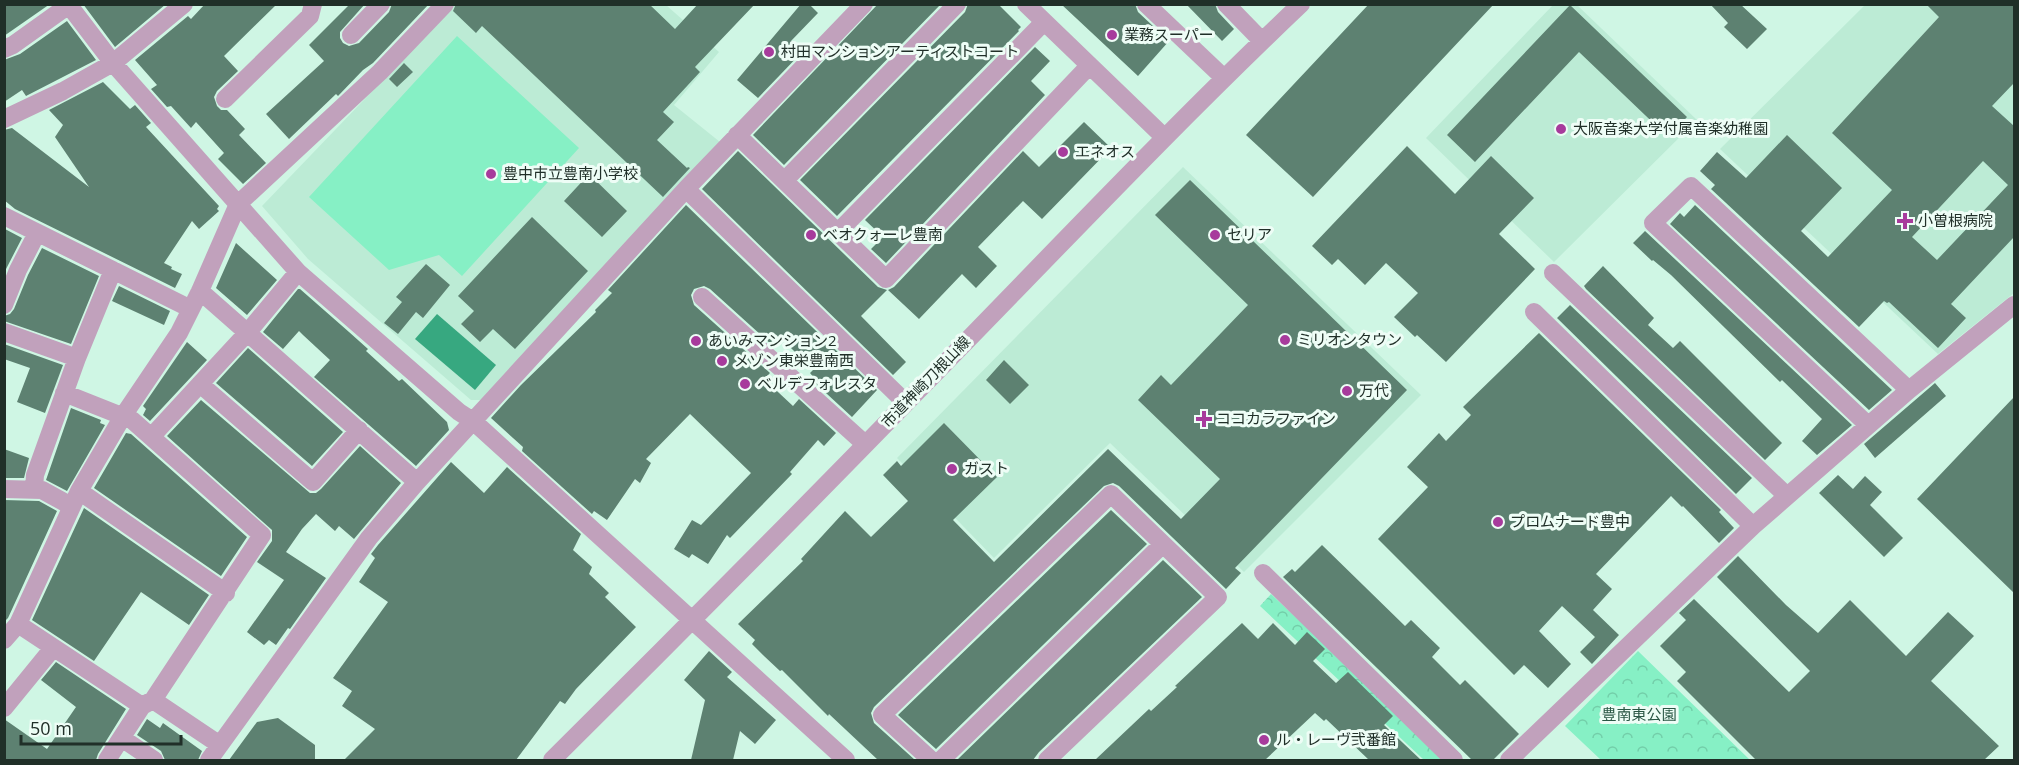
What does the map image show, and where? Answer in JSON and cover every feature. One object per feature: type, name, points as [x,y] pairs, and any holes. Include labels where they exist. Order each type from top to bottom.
[{"type":"street","points":[[4,119],[63,91],[113,63],[184,4]]},
{"type":"street","points":[[225,99],[310,16],[313,4]]},
{"type":"street","points":[[351,35],[381,4]]},
{"type":"street","points":[[4,640],[18,624],[75,499],[123,416],[179,333],[238,204],[380,72],[445,4]]},
{"type":"street","points":[[209,760],[369,538],[417,482],[686,189],[864,4]]},
{"type":"street","points":[[785,180],[957,4]]},
{"type":"street","points":[[1026,4],[1164,137]]},
{"type":"street","points":[[1146,4],[1224,78]]},
{"type":"street","points":[[1226,4],[1262,41]]},
{"type":"street","name":"市道神崎刀根山線","points":[[552,760],[693,620],[1164,137],[1301,4]]},
{"type":"street","points":[[4,49],[13,45],[68,5],[113,63],[298,272],[459,412],[473,421],[846,760]]},
{"type":"street","points":[[838,232],[1044,22]]},
{"type":"street","points":[[737,135],[886,279],[1089,66]]},
{"type":"street","points":[[1868,425],[1653,223],[1691,186],[1910,390]]},
{"type":"street","points":[[686,189],[906,403]]},
{"type":"street","points":[[4,216],[191,309]]},
{"type":"street","points":[[4,304],[18,270],[38,233]]},
{"type":"street","points":[[34,490],[35,475],[64,393],[113,270]]},
{"type":"street","points":[[152,436],[248,332],[298,272]]},
{"type":"street","points":[[1552,273],[1787,496]]},
{"type":"street","points":[[200,291],[417,482]]},
{"type":"street","points":[[702,297],[865,444]]},
{"type":"street","points":[[1509,760],[1753,526],[1868,425],[2014,305]]},
{"type":"street","points":[[1534,312],[1753,526]]},
{"type":"street","points":[[4,332],[77,358]]},
{"type":"street","points":[[200,384],[313,482],[359,430]]},
{"type":"street","points":[[64,393],[132,420],[262,535],[226,593],[107,760]]},
{"type":"street","points":[[4,489],[42,490],[75,499],[226,593]]},
{"type":"street","points":[[932,760],[882,715],[1111,494],[1218,597],[1047,760]]},
{"type":"street","points":[[940,760],[1163,544]]},
{"type":"street","points":[[1263,573],[1454,760]]},
{"type":"street","points":[[18,624],[53,648],[220,745]]},
{"type":"street","points":[[4,708],[53,648]]},
{"type":"street","points":[[123,739],[154,760]]},
{"type":"shaded area","name":"豊中市立豊南小学校","points":[[455,5],[666,5],[719,52],[674,105],[720,142],[481,400],[471,400],[308,259],[262,206]]},
{"type":"shaded area","name":"大阪音楽大学付属音楽幼稚園","points":[[1553,5],[1577,5],[1697,120],[1554,262],[1426,138]]},
{"type":"shaded area","name":"小曽根病院","points":[[1865,5],[2014,5],[2014,293],[1938,354],[1720,149]]},
{"type":"shaded area","name":"ミリオンタウン","points":[[1183,167],[1421,395],[1244,572],[1110,443],[994,558],[897,458]]},
{"type":"shaded area","points":[[437,314],[496,365],[475,390],[415,339]]},
{"type":"green space","points":[[457,36],[579,148],[462,276],[439,255],[389,270],[309,197]]},
{"type":"green space","points":[[1271,594],[1448,760],[1424,760],[1260,606]]},
{"type":"green space","name":"豊南東公園","points":[[1638,651],[1750,760],[1601,760],[1565,726]]},
{"type":"building","points":[[4,4],[50,4],[4,36]]},
{"type":"building","points":[[83,4],[166,4],[115,47]]},
{"type":"building","points":[[205,4],[277,4],[224,56],[238,71],[217,91],[214,97],[217,106],[221,110],[227,110],[245,129],[239,135],[266,163],[243,184],[218,159],[224,153],[196,122],[191,128],[151,89],[157,85],[135,60],[188,16],[191,19]]},
{"type":"building","points":[[350,4],[365,4],[340,32],[343,43],[349,46],[359,43],[389,12],[392,4],[429,4],[373,63],[338,96],[336,94],[289,139],[266,114],[324,61],[309,45]]},
{"type":"building","points":[[456,4],[649,4],[675,29],[698,4],[755,4],[695,67],[700,72],[663,112],[674,122],[657,140],[687,168],[690,168],[663,197],[482,26],[476,33],[453,11]]},
{"type":"building","points":[[801,4],[809,4],[818,13],[791,41],[803,51],[758,98],[737,80]]},
{"type":"building","points":[[878,4],[941,4],[784,165],[753,135]]},
{"type":"building","points":[[968,4],[998,4],[1021,27],[837,216],[800,180],[965,12]]},
{"type":"building","points":[[1061,4],[1135,4],[1138,12],[1169,41],[1138,76]]},
{"type":"building","points":[[1186,4],[1215,4],[1218,12],[1234,29],[1222,41]]},
{"type":"building","points":[[1369,4],[1494,4],[1313,197],[1246,135]]},
{"type":"building","points":[[1710,4],[1740,4],[1767,29],[1747,49],[1724,27],[1728,23]]},
{"type":"building","name":"小曽根病院","points":[[1926,4],[2014,4],[2014,83],[1992,106],[2014,126],[2014,237],[1951,304],[1966,318],[1938,348],[1889,302],[1884,301],[1859,327],[1711,189],[1715,185],[1700,171],[1717,152],[1746,178],[1787,135],[1842,188],[1801,231],[1828,257],[1892,190],[1832,133],[1939,17]],"holes":[[[1983,161],[2008,185],[1937,260],[1912,237]]]},
{"type":"building","points":[[1570,5],[1687,117],[1668,137],[1579,52],[1475,162],[1447,135]]},
{"type":"building","points":[[67,21],[96,60],[26,96],[22,90],[4,102],[4,60],[20,54]]},
{"type":"building","points":[[1035,47],[1050,61],[1031,81],[1045,95],[886,263],[871,249],[883,237],[865,220]]},
{"type":"building","points":[[404,63],[413,72],[397,87],[389,79]]},
{"type":"building","points":[[103,82],[130,109],[135,105],[151,123],[146,127],[219,206],[217,209],[219,211],[199,229],[192,221],[164,263],[182,274],[175,288],[15,209],[4,200],[4,130],[12,128],[89,187],[55,137],[63,125],[49,110]]},
{"type":"building","points":[[1084,122],[1111,148],[1042,219],[1023,201],[978,247],[997,266],[976,288],[962,274],[919,319],[888,290],[894,287],[1023,151],[1039,167]]},
{"type":"building","points":[[1407,146],[1455,194],[1491,156],[1534,198],[1499,234],[1535,269],[1446,362],[1394,317],[1418,293],[1386,263],[1365,285],[1338,259],[1332,265],[1312,246]]},
{"type":"building","points":[[738,151],[878,287],[887,290],[861,316],[906,362],[893,375],[702,189]]},
{"type":"building","points":[[589,174],[627,211],[602,237],[564,201]]},
{"type":"building","points":[[1190,180],[1407,390],[1235,568],[1241,573],[1226,589],[1119,486],[1113,483],[1104,486],[874,707],[871,713],[874,723],[915,760],[878,760],[764,656],[752,644],[755,640],[738,624],[803,561],[801,559],[845,511],[871,537],[908,501],[883,475],[897,461],[901,466],[944,423],[997,477],[953,520],[994,562],[1108,449],[1181,519],[1220,479],[1138,400],[1161,375],[1171,385],[1248,305],[1155,215]]},
{"type":"building","points":[[686,205],[877,390],[852,417],[814,382],[816,380],[810,373],[813,370],[780,337],[772,345],[710,289],[704,286],[694,289],[691,295],[694,305],[770,373],[764,379],[793,406],[799,399],[836,433],[824,446],[818,440],[790,472],[792,474],[730,538],[727,535],[708,564],[692,554],[689,558],[674,549],[692,520],[701,525],[751,473],[690,414],[646,459],[651,463],[640,483],[635,479],[607,520],[594,511],[592,514],[522,451],[523,447],[491,418],[521,385],[596,312],[595,310],[612,293],[608,290]]},
{"type":"building","points":[[1695,205],[1892,390],[1869,410],[1670,224],[1680,213],[1684,217]]},
{"type":"building","points":[[532,217],[588,271],[515,349],[493,329],[480,342],[461,324],[474,311],[458,296]]},
{"type":"building","points":[[4,230],[22,238],[4,273]]},
{"type":"building","points":[[1645,231],[1852,425],[1817,455],[1802,441],[1822,419],[1782,380],[1780,382],[1671,275],[1633,243]]},
{"type":"building","points":[[236,243],[277,280],[247,315],[216,288]]},
{"type":"building","points":[[42,248],[99,276],[71,344],[4,321],[4,316],[10,314],[14,309]]},
{"type":"building","points":[[426,264],[450,285],[423,318],[416,312],[398,334],[384,323],[402,302],[396,297]]},
{"type":"building","points":[[1603,266],[1654,318],[1648,325],[1673,348],[1680,341],[1782,443],[1765,460],[1586,289],[1584,286]]},
{"type":"building","points":[[119,286],[170,311],[164,325],[112,301]]},
{"type":"building","points":[[298,289],[368,349],[366,351],[399,381],[402,379],[447,422],[449,430],[416,466],[314,377],[330,360],[299,331],[283,349],[263,332]]},
{"type":"building","points":[[1570,305],[1752,478],[1736,494],[1557,318]]},
{"type":"building","points":[[1539,333],[1721,510],[1719,512],[1734,528],[1719,543],[1671,496],[1596,574],[1612,589],[1593,610],[1619,635],[1592,664],[1580,652],[1595,637],[1562,606],[1539,631],[1571,664],[1548,688],[1524,665],[1514,675],[1378,539],[1428,487],[1407,467],[1439,433],[1446,441],[1471,415],[1463,407]]},
{"type":"building","points":[[187,342],[207,360],[150,421],[143,415],[146,409],[143,406]]},
{"type":"building","points":[[4,344],[63,365],[45,413],[17,402],[30,368],[4,359]]},
{"type":"building","points":[[248,348],[343,432],[312,466],[216,383]]},
{"type":"building","points":[[1004,360],[1029,385],[1010,404],[986,380]]},
{"type":"building","points":[[1935,383],[1946,396],[1875,458],[1864,444]]},
{"type":"building","points":[[2014,397],[2014,593],[1917,499]]},
{"type":"building","points":[[201,400],[310,493],[316,493],[321,489],[360,446],[401,483],[354,539],[339,526],[335,531],[316,514],[302,529],[286,552],[326,578],[276,645],[269,640],[264,645],[247,632],[284,580],[257,562],[272,541],[272,530],[167,436]]},
{"type":"building","points":[[71,408],[101,420],[100,423],[105,425],[67,491],[46,480]]},
{"type":"building","points":[[126,433],[131,434],[247,537],[221,576],[94,488]]},
{"type":"building","points":[[4,449],[29,458],[24,478],[4,478]]},
{"type":"building","points":[[451,462],[484,493],[507,467],[581,534],[573,550],[592,567],[589,574],[609,593],[605,597],[636,627],[576,689],[565,704],[560,701],[516,760],[344,760],[375,729],[342,706],[352,691],[333,678],[388,602],[359,582],[375,558],[371,554]]},
{"type":"building","points":[[1838,475],[1853,489],[1865,476],[1882,492],[1870,505],[1903,538],[1884,557],[1819,493]]},
{"type":"building","points":[[4,500],[39,501],[57,511],[8,618],[4,622]]},
{"type":"building","points":[[84,508],[209,595],[189,625],[141,592],[94,661],[32,620]]},
{"type":"building","points":[[1111,510],[1147,544],[936,749],[898,715]]},
{"type":"building","points":[[1322,545],[1405,626],[1411,620],[1440,648],[1432,657],[1460,685],[1465,680],[1519,734],[1493,760],[1472,760],[1283,577],[1292,569],[1295,572]]},
{"type":"building","points":[[1738,556],[1786,605],[1818,633],[1850,600],[1906,656],[1948,612],[1974,636],[1931,681],[1999,746],[1984,760],[1756,760],[1677,681],[1686,672],[1660,646],[1686,620],[1679,613],[1694,599],[1789,692],[1810,671],[1717,577]]},
{"type":"building","points":[[1163,560],[1202,597],[1033,760],[957,760]]},
{"type":"building","points":[[1242,623],[1258,639],[1273,623],[1295,645],[1307,632],[1325,649],[1313,661],[1336,683],[1348,672],[1393,716],[1384,725],[1421,760],[1369,760],[1326,719],[1324,721],[1315,713],[1265,760],[1095,760],[1149,709],[1151,711],[1177,687],[1175,686]]},
{"type":"building","points":[[709,651],[732,672],[727,677],[776,720],[755,744],[740,731],[733,760],[691,760],[705,700],[684,680]]},
{"type":"building","points":[[56,662],[126,709],[96,760],[4,760],[4,719],[47,749],[76,707],[41,680]]},
{"type":"building","points":[[278,718],[315,745],[315,760],[229,760],[257,722]]},
{"type":"building","points":[[147,719],[160,728],[163,723],[202,751],[198,760],[165,760],[161,751],[137,735]]},
{"type":"place","name":"業務スーパー","points":[[1112,35]]},
{"type":"place","name":"村田マンションアーティストコート","points":[[769,52]]},
{"type":"place","name":"大阪音楽大学付属音楽幼稚園","points":[[1561,129]]},
{"type":"place","name":"エネオス","points":[[1063,152]]},
{"type":"place","name":"豊中市立豊南小学校","points":[[491,174]]},
{"type":"place","name":"小曽根病院","points":[[1905,221]]},
{"type":"place","name":"ベオクォーレ豊南","points":[[811,235]]},
{"type":"place","name":"セリア","points":[[1215,235]]},
{"type":"place","name":"ミリオンタウン","points":[[1285,340]]},
{"type":"place","name":"あいみマンション2","points":[[696,341]]},
{"type":"place","name":"メゾン東栄豊南西","points":[[722,361]]},
{"type":"place","name":"ベルデフォレスタ","points":[[745,384]]},
{"type":"place","name":"万代","points":[[1347,391]]},
{"type":"place","name":"ココカラファイン","points":[[1204,419]]},
{"type":"place","name":"ガスト","points":[[952,469]]},
{"type":"place","name":"プロムナード豊中","points":[[1498,522]]},
{"type":"place","name":"ル・レーヴ弐番館","points":[[1264,740]]}]
